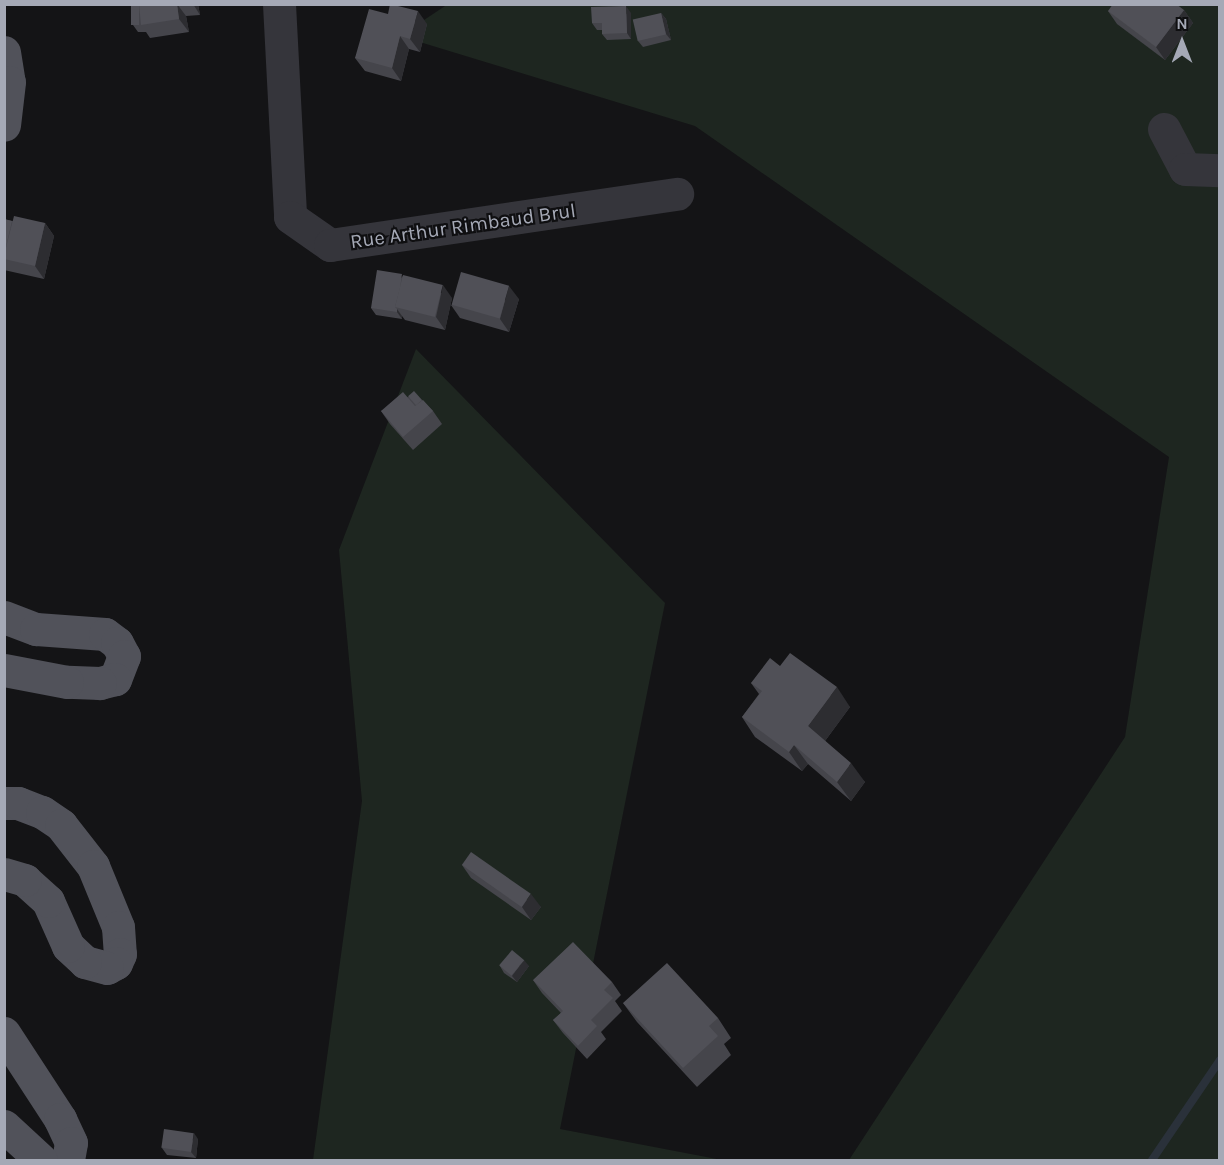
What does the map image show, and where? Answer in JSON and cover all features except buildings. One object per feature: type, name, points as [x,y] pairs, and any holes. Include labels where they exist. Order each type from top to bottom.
[{"type":"main road","points":[[4,52],[9,82],[4,125]]},
{"type":"main road","points":[[4,617],[36,629],[105,634],[117,643],[123,656],[115,679],[100,683],[67,682],[4,670]]},
{"type":"main road","points":[[4,803],[18,803],[42,812],[61,825],[93,866],[118,927],[120,954],[116,963],[107,968],[85,962],[68,946],[48,901],[25,880],[4,874]]},
{"type":"main road","points":[[4,1033],[60,1119],[71,1143],[68,1161]]},
{"type":"main road","points":[[4,1126],[41,1161]]},
{"type":"street","name":"Rue Arthur Rimbaud Brul","points":[[279,4],[290,217],[330,245],[677,194]]},
{"type":"street","points":[[1164,129],[1185,169],[1220,170]]},
{"type":"shaded area","points":[[448,4],[1219,5],[1219,1160],[849,1160],[1125,737],[1169,457],[695,126],[400,36]]},
{"type":"shaded area","points":[[416,349],[665,603],[560,1129],[722,1160],[313,1160],[362,801],[339,550]]},
{"type":"waterway","points":[[1152,1160],[1220,1060]]}]
